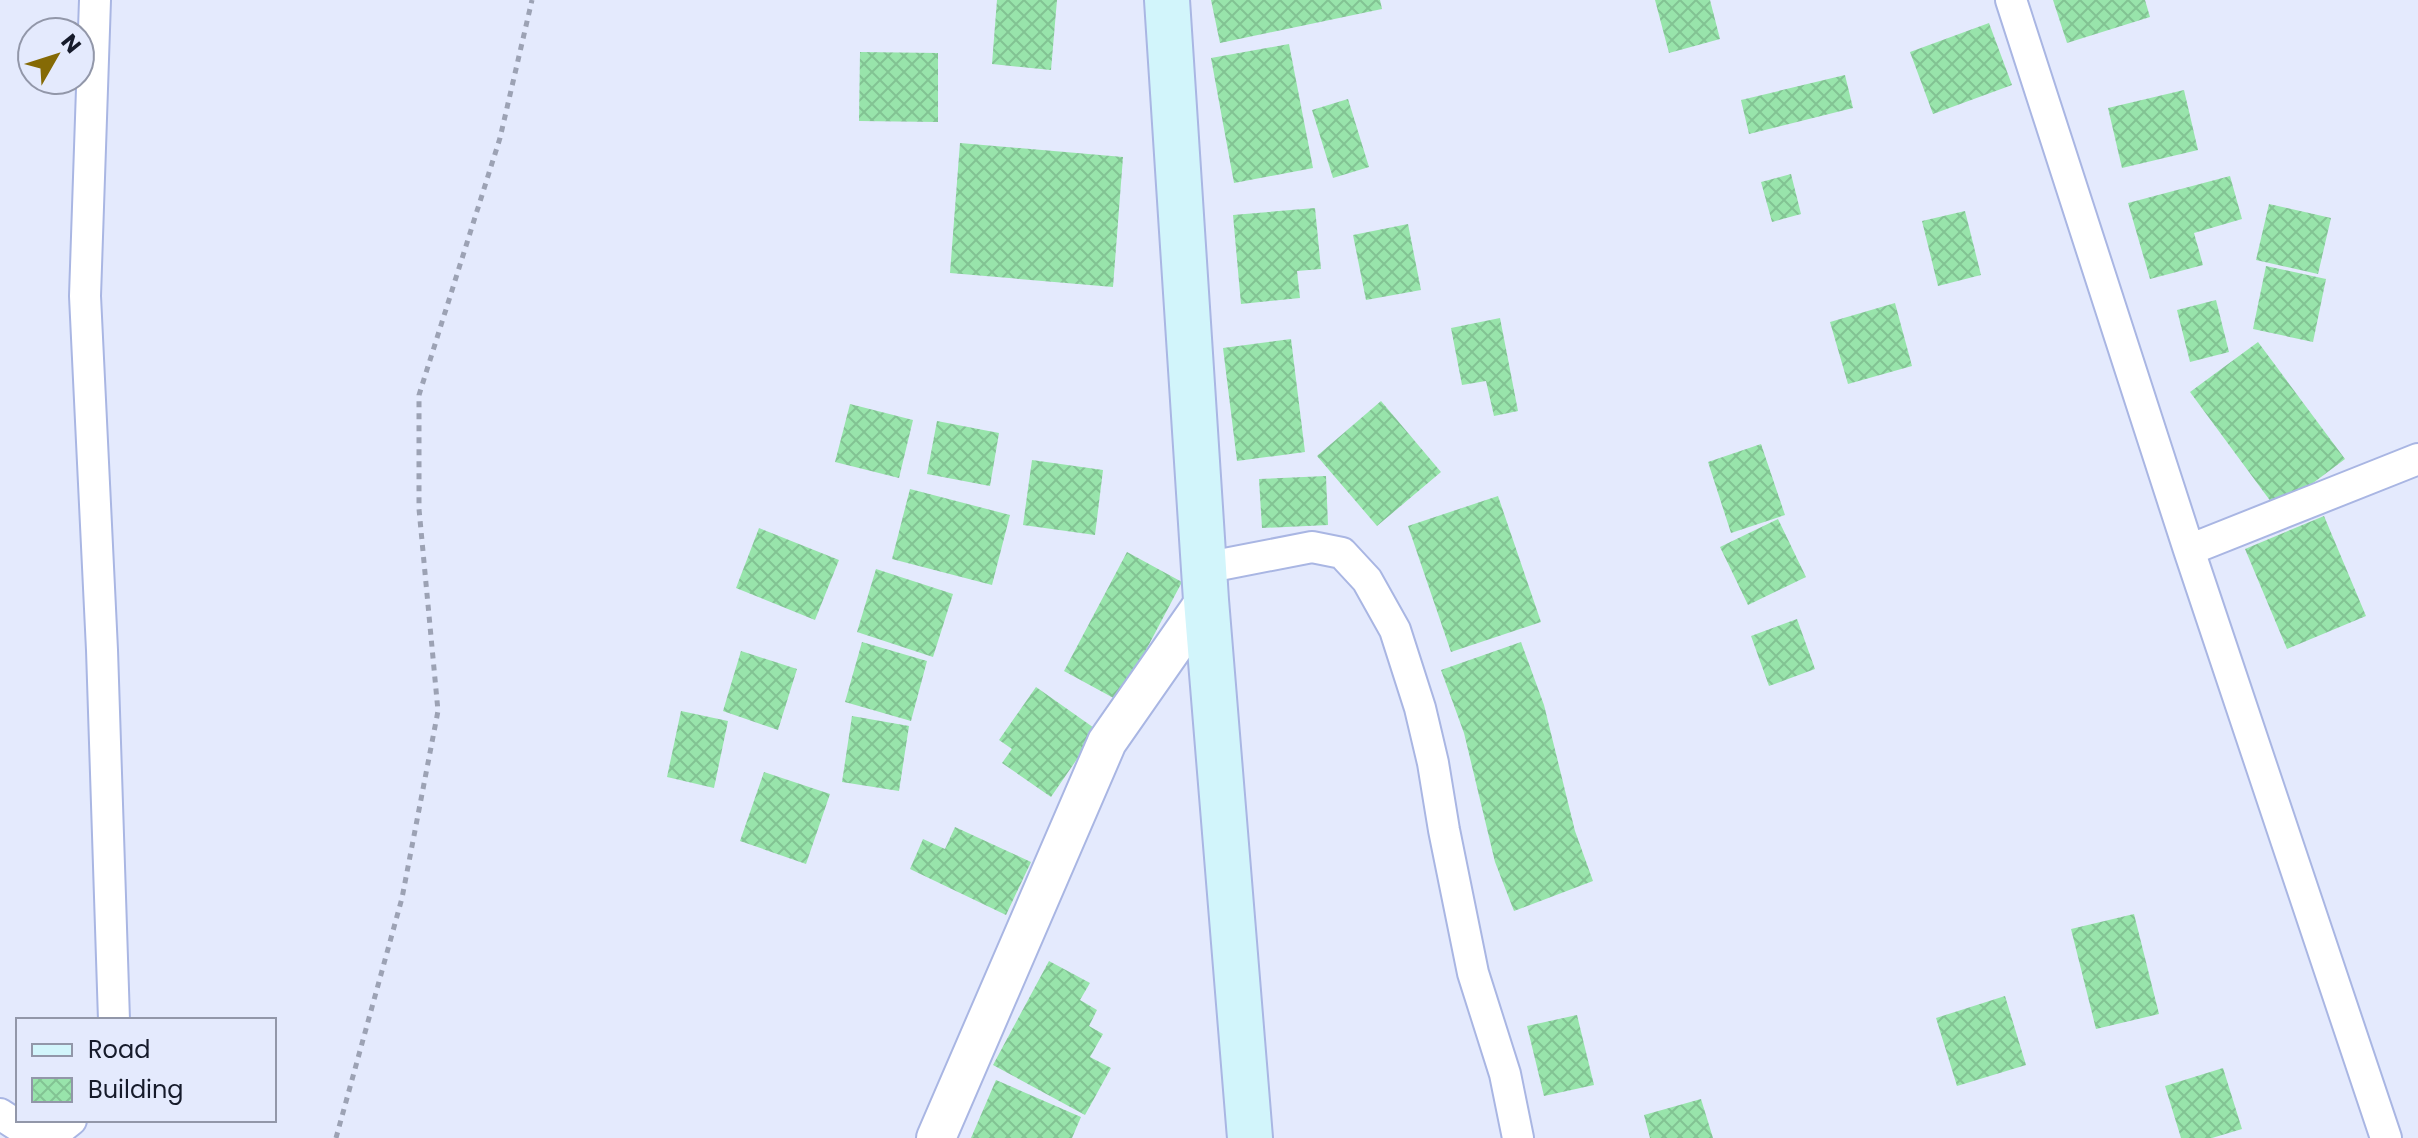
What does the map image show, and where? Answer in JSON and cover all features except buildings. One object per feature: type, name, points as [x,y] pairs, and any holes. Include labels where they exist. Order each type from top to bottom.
[{"type":"main road","points":[[1167,0],[1205,584],[1250,1138]]},
{"type":"street","points":[[95,0],[85,296],[114,1018]]},
{"type":"street","points":[[2011,0],[2189,550],[2386,1138]]},
{"type":"street","points":[[2189,550],[2418,459]]},
{"type":"street","points":[[936,1138],[1107,742],[1205,584],[1312,547],[1342,553],[1367,580],[1395,630],[1420,708],[1473,973],[1505,1074],[1518,1138]]},
{"type":"street","points":[[0,1114],[20,1127],[61,1128],[68,1122]]},
{"type":"path","points":[[336,1138],[402,898],[438,711],[419,509],[419,395],[500,138],[532,0]]}]
